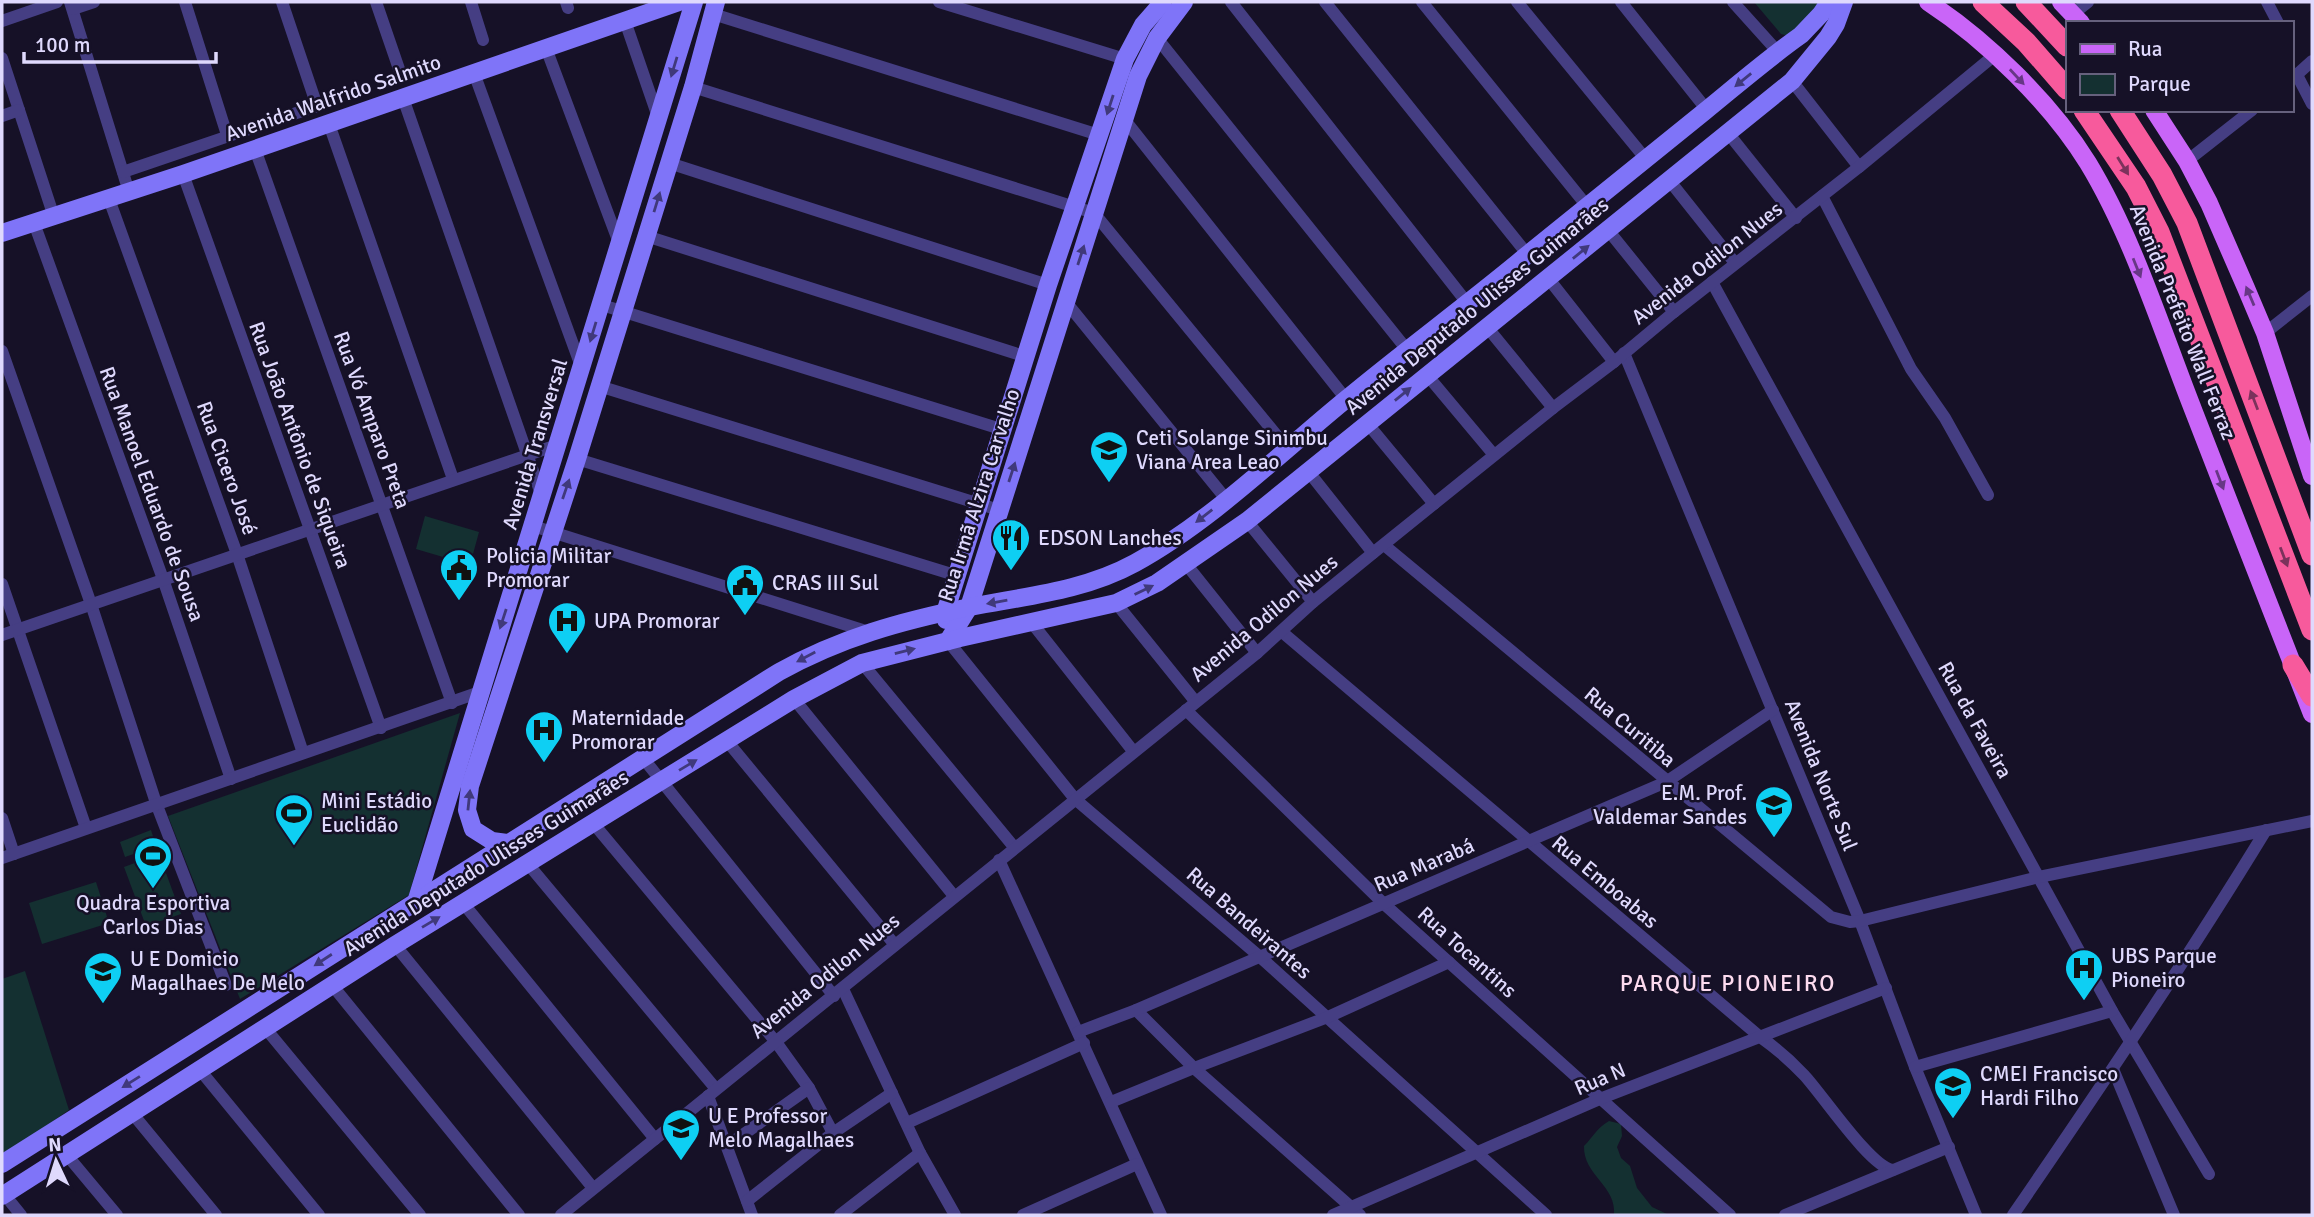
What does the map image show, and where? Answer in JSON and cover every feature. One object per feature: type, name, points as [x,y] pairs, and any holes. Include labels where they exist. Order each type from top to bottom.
[{"type":"highway","points":[[1983,2],[2026,42],[2066,88]]},
{"type":"highway","points":[[2026,2],[2066,45]]},
{"type":"highway","name":"Avenida Prefeito Wall Ferraz","points":[[2085,112],[2136,187],[2159,232],[2312,630]]},
{"type":"highway","name":"Avenida Prefeito Wall Ferraz","points":[[2121,112],[2162,175],[2187,223],[2312,555]]},
{"type":"highway","points":[[2293,664],[2312,696]]},
{"type":"main road","name":"Avenida Prefeito Wall Ferraz","points":[[1928,2],[1959,22],[1996,54],[2068,134],[2088,163],[2150,299],[2312,714]]},
{"type":"main road","points":[[2155,112],[2187,161],[2209,203],[2265,333],[2312,477]]},
{"type":"street","points":[[2,21],[57,2]]},
{"type":"street","points":[[94,2],[72,5],[129,192]]},
{"type":"street","points":[[185,2],[228,135]]},
{"type":"street","points":[[123,173],[317,106],[282,2]]},
{"type":"street","points":[[376,2],[399,69]]},
{"type":"street","points":[[471,2],[483,40]]},
{"type":"street","name":"Avenida Walfrido Salmito","points":[[2,233],[183,174],[679,2]]},
{"type":"street","name":"Avenida Transversal","points":[[417,899],[694,2]]},
{"type":"street","points":[[939,2],[1125,59]]},
{"type":"street","name":"Rua Irmã Alzira Carvalho","points":[[948,641],[945,613],[1048,285],[1125,59],[1143,25],[1163,2]]},
{"type":"street","name":"Rua Irmã Alzira Carvalho","points":[[948,641],[969,607],[1138,76],[1157,38],[1184,2]]},
{"type":"street","points":[[1231,2],[1468,304]]},
{"type":"street","points":[[1325,2],[1528,255]]},
{"type":"street","points":[[1422,2],[1587,206]]},
{"type":"street","points":[[1517,2],[1645,158]]},
{"type":"street","points":[[1621,2],[1707,110]]},
{"type":"street","points":[[1733,2],[1778,52]]},
{"type":"street","name":"Avenida Deputado Ulisses Guimarães","points":[[2,1164],[417,899],[779,672],[814,653],[869,632],[969,607],[1097,581],[1163,546],[1226,499],[1346,399],[1801,35],[1829,2]]},
{"type":"street","name":"Avenida Deputado Ulisses Guimarães","points":[[3,1195],[395,945],[794,699],[862,663],[1116,603],[1157,583],[1247,521],[1792,81],[1814,57],[1836,24],[1844,2]]},
{"type":"street","points":[[2072,13],[2088,2]]},
{"type":"street","points":[[2267,2],[2277,21]]},
{"type":"street","points":[[715,8],[1099,135]]},
{"type":"street","name":"Avenida Transversal","points":[[507,843],[492,841],[473,829],[467,810],[468,798],[577,459],[715,8]]},
{"type":"street","points":[[625,21],[658,117]]},
{"type":"street","points":[[1801,35],[1808,41],[1814,57]]},
{"type":"street","points":[[1157,38],[1408,351]]},
{"type":"street","points":[[546,48],[619,243]]},
{"type":"street","name":"Avenida Odilon Nues","points":[[561,1215],[1257,653],[1313,602],[1494,455],[1735,263],[1796,218],[1996,54]]},
{"type":"street","points":[[2,58],[54,217]]},
{"type":"street","points":[[2312,61],[2294,78],[2312,104]]},
{"type":"street","points":[[474,73],[582,369]]},
{"type":"street","points":[[1792,81],[1859,167]]},
{"type":"street","points":[[693,87],[1094,213],[1287,448]]},
{"type":"street","points":[[402,98],[542,494]]},
{"type":"street","points":[[2,116],[19,110]]},
{"type":"street","points":[[2187,161],[2249,112]]},
{"type":"street","points":[[1124,119],[1346,399]]},
{"type":"street","points":[[329,124],[453,479]]},
{"type":"street","points":[[1728,133],[1796,218]]},
{"type":"street","name":"Rua Vó Amparo Preta","points":[[255,149],[452,704]]},
{"type":"street","points":[[669,163],[1048,285]]},
{"type":"street","name":"Rua João Antônio de Siqueira","points":[[183,174],[381,728]]},
{"type":"street","points":[[1670,180],[1735,263]]},
{"type":"street","points":[[1822,196],[1911,369],[1945,418],[1988,495]]},
{"type":"street","name":"Rua Cicero José","points":[[109,199],[237,554],[303,753]]},
{"type":"street","name":"Rua Manoel Eduardo de Sousa","points":[[34,223],[163,579],[231,779]]},
{"type":"street","points":[[1608,230],[1674,312]]},
{"type":"street","points":[[646,236],[1027,358]]},
{"type":"street","name":"Avenida Norte Sul","points":[[1548,278],[1619,357],[1773,710],[1976,1215]]},
{"type":"street","name":"Rua da Faveira","points":[[1712,282],[2112,1011],[2209,1174]]},
{"type":"street","points":[[2265,333],[2312,296]]},
{"type":"street","points":[[1066,302],[1226,499]]},
{"type":"street","points":[[602,305],[1004,430]]},
{"type":"street","points":[[1487,327],[1553,408]]},
{"type":"street","points":[[2,351],[91,604],[156,803],[226,985]]},
{"type":"street","points":[[1427,375],[1494,455]]},
{"type":"street","points":[[599,386],[999,510]]},
{"type":"street","points":[[1317,424],[1338,447]]},
{"type":"street","points":[[1367,424],[1434,504]]},
{"type":"street","points":[[2,635],[556,445]]},
{"type":"street","points":[[577,459],[958,576]]},
{"type":"street","name":"Rua Curitiba","points":[[1308,471],[1378,549],[1832,917],[1850,922],[1860,921]]},
{"type":"street","points":[[1247,521],[1313,602]]},
{"type":"street","points":[[533,526],[869,632]]},
{"type":"street","points":[[1186,564],[1257,653]]},
{"type":"street","points":[[2,584],[86,828]]},
{"type":"street","name":"Rua Tocantins","points":[[1116,603],[1190,706],[1383,903],[1730,1215]]},
{"type":"street","points":[[1032,624],[1133,751]]},
{"type":"street","name":"Rua Emboabas","points":[[1282,632],[1527,841],[1780,1051],[1805,1076],[1868,1155],[1888,1170],[1893,1170]]},
{"type":"street","name":"Rua Bandeirantes","points":[[948,641],[1075,799],[1259,956],[1546,1215]]},
{"type":"street","points":[[862,663],[1014,847]]},
{"type":"street","points":[[2,818],[8,856],[156,803],[452,704],[480,692]]},
{"type":"street","points":[[794,699],[954,895]]},
{"type":"street","name":"Rua Marabá","points":[[907,1123],[1136,1010],[1667,782],[1773,710]]},
{"type":"street","points":[[727,741],[895,945]]},
{"type":"street","points":[[643,758],[839,992],[953,1215]]},
{"type":"street","points":[[597,788],[613,810]]},
{"type":"street","points":[[1860,921],[2039,877],[2312,821]]},
{"type":"street","points":[[593,823],[776,1042],[809,1088],[833,1133]]},
{"type":"street","points":[[2013,1215],[2200,939],[2266,830]]},
{"type":"street","points":[[999,860],[1161,1215]]},
{"type":"street","points":[[528,864],[712,1093],[727,1146],[752,1215]]},
{"type":"street","points":[[463,903],[655,1139]]},
{"type":"street","points":[[395,945],[593,1188]]},
{"type":"street","points":[[1111,1102],[1328,1017],[1449,962]]},
{"type":"street","points":[[332,985],[519,1215]]},
{"type":"street","name":"Rua N","points":[[1333,1215],[1356,1212],[1602,1098],[1886,988]]},
{"type":"street","points":[[1136,1010],[1194,1068],[1356,1212]]},
{"type":"street","points":[[1915,1068],[2112,1011]]},
{"type":"street","points":[[219,1027],[233,1048]]},
{"type":"street","points":[[266,1029],[420,1215]]},
{"type":"street","points":[[2113,1069],[2175,1215]]},
{"type":"street","points":[[200,1070],[319,1215]]},
{"type":"street","points":[[727,1146],[809,1088]]},
{"type":"street","points":[[747,1201],[833,1133],[892,1093]]},
{"type":"street","points":[[132,1113],[216,1215]]},
{"type":"street","points":[[1785,1215],[1949,1147]]},
{"type":"street","points":[[841,1215],[920,1153]]},
{"type":"street","points":[[66,1154],[117,1215]]},
{"type":"street","points":[[1032,1213],[1137,1164]]},
{"type":"street","points":[[3,1195],[21,1215]]},
{"type":"green space","points":[[1754,2],[1823,2],[1793,37],[1781,34]]},
{"type":"green space","points":[[425,516],[479,532],[470,565],[416,549]]},
{"type":"green space","points":[[460,713],[409,895],[240,999],[168,816]]},
{"type":"green space","points":[[151,830],[156,846],[125,857],[120,842]]},
{"type":"green space","name":"Quadra Esportiva Carlos Dias","points":[[159,854],[181,914],[146,926],[124,867]]},
{"type":"green space","points":[[96,882],[109,923],[42,944],[29,903]]},
{"type":"green space","points":[[25,971],[69,1110],[2,1156],[2,979]]},
{"type":"green space","points":[[1609,1121],[1621,1124],[1622,1136],[1617,1147],[1621,1158],[1630,1166],[1637,1188],[1652,1207],[1669,1215],[1614,1215],[1614,1205],[1606,1188],[1589,1165],[1584,1146]]},
{"type":"place","name":"Ceti Solange Sinimbu Viana Area Leao","points":[[1109,484]]},
{"type":"place","name":"EDSON Lanches","points":[[1011,572]]},
{"type":"place","name":"Policia Militar Promorar","points":[[459,602]]},
{"type":"place","name":"CRAS III Sul","points":[[745,617]]},
{"type":"place","name":"UPA Promorar","points":[[567,655]]},
{"type":"place","name":"Maternidade Promorar","points":[[544,764]]},
{"type":"place","name":"E.M. Prof. Valdemar Sandes","points":[[1774,839]]},
{"type":"place","name":"Mini Estádio Euclidão","points":[[294,847]]},
{"type":"place","name":"Quadra Esportiva Carlos Dias","points":[[153,890]]},
{"type":"place","name":"UBS Parque Pioneiro","points":[[2084,1002]]},
{"type":"place","name":"U E Domicio Magalhaes De Melo","points":[[103,1005]]},
{"type":"place","name":"CMEI Francisco Hardi Filho","points":[[1953,1120]]},
{"type":"place","name":"U E Professor Melo Magalhaes","points":[[681,1162]]},
{"type":"district","name":"PARQUE PIONEIRO","points":[[1728,983]]}]
